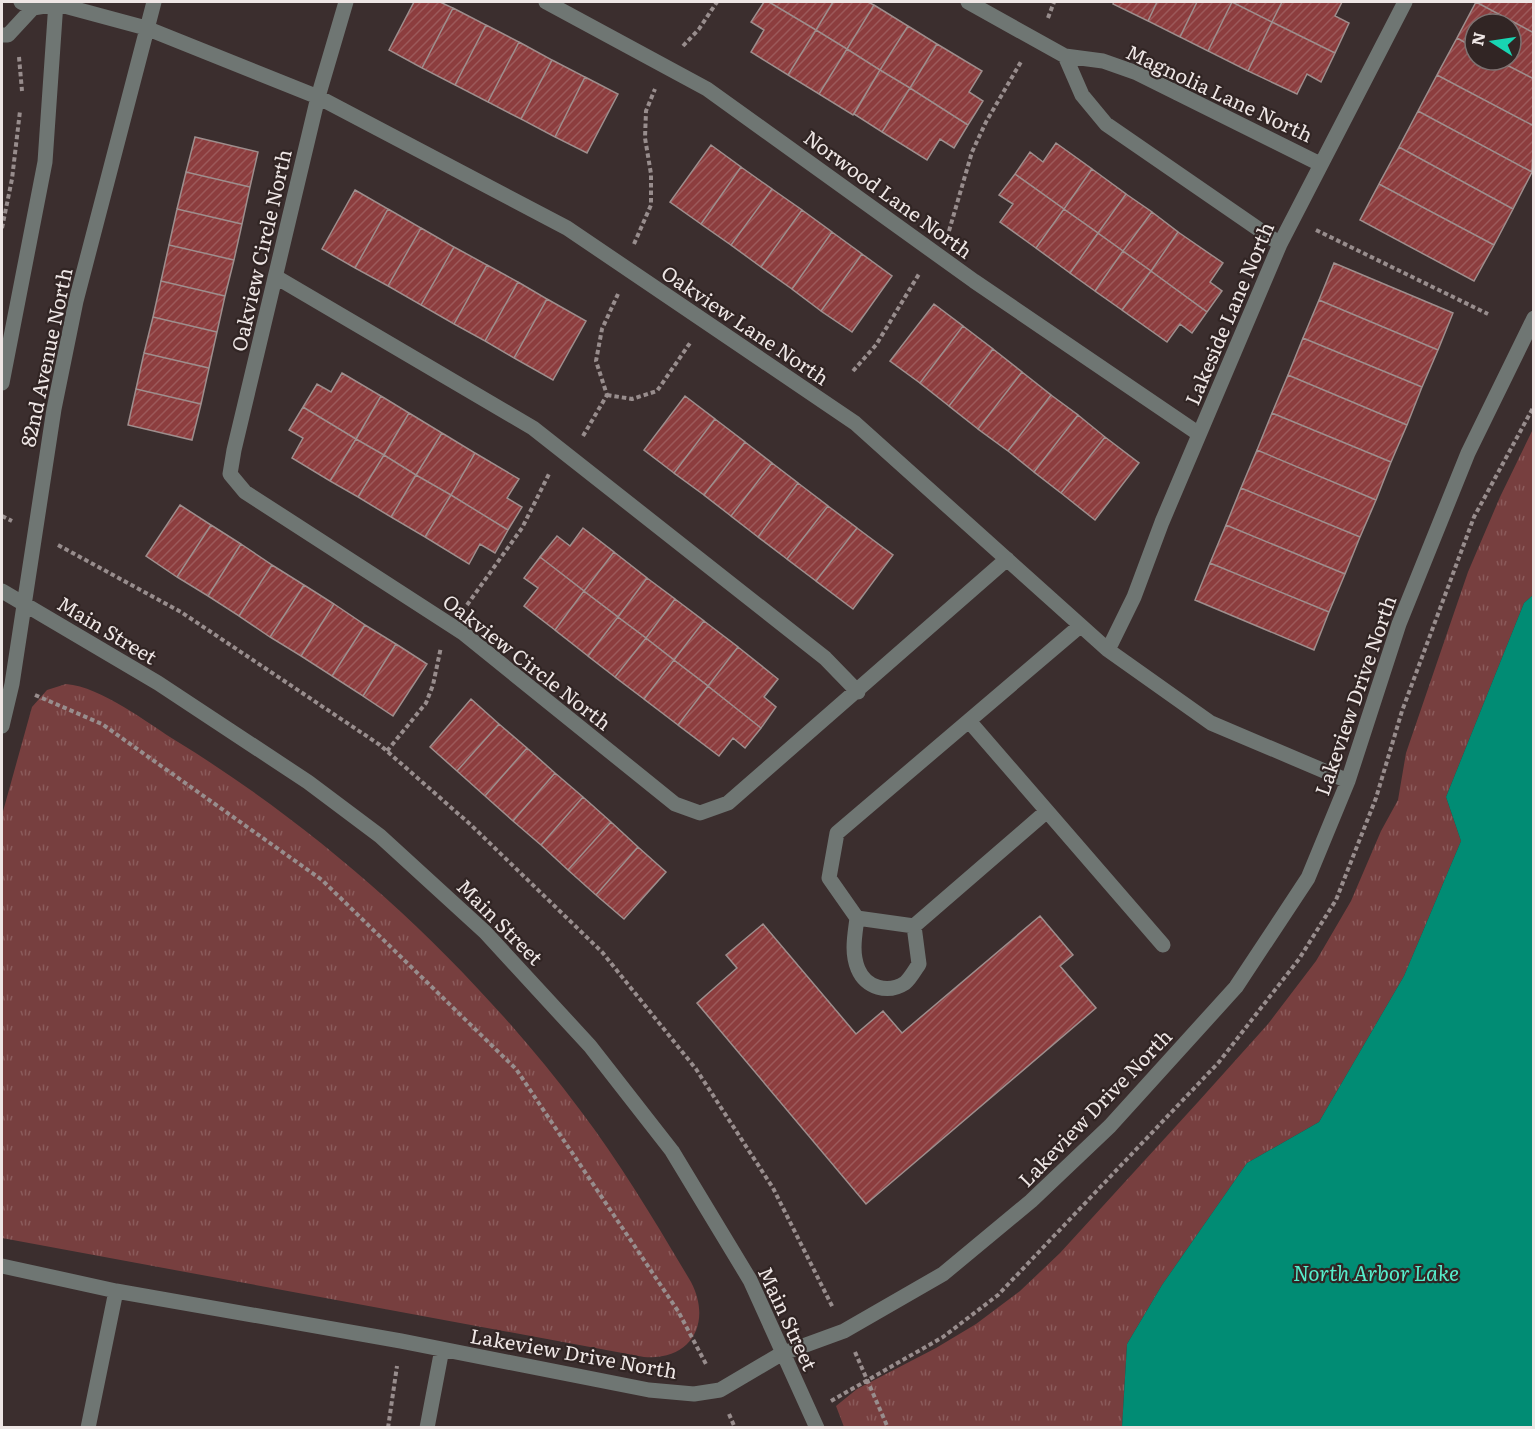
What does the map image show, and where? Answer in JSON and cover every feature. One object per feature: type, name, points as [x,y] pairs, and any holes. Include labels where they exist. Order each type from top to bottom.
[{"type":"street","name":"82nd Avenue North","points":[[2,726],[12,684],[54,409],[76,301],[154,2]]},
{"type":"street","name":"Oakview Circle North","points":[[346,2],[318,97],[230,474],[245,492],[452,626],[675,804],[700,813],[728,803],[858,692],[1007,559]]},
{"type":"street","name":"Norwood Lane North","points":[[546,2],[707,89],[935,252],[1199,434]]},
{"type":"street","name":"Magnolia Lane North","points":[[968,2],[1065,56],[1103,61],[1137,73],[1320,164]]},
{"type":"street","name":"Lakeside Lane North","points":[[1107,650],[1134,597],[1199,434],[1280,244],[1405,2]]},
{"type":"street","name":"82nd Avenue North","points":[[2,383],[45,162],[57,3]]},
{"type":"street","name":"Oakview Lane North","points":[[57,3],[146,28],[318,97],[567,228],[855,423],[1107,650],[1211,723],[1348,781]]},
{"type":"street","points":[[2,35],[8,34],[16,26],[27,5],[57,3]]},
{"type":"street","points":[[1065,56],[1082,95],[1106,124],[1280,244]]},
{"type":"street","points":[[276,277],[533,428],[825,658],[858,692]]},
{"type":"street","name":"Lakeview Drive North","points":[[2,1266],[116,1291],[442,1349],[650,1390],[694,1394],[720,1390],[781,1354],[844,1331],[943,1274],[1031,1201],[1110,1126],[1236,987],[1308,878],[1348,781],[1399,624],[1433,538],[1468,453],[1533,318]]},
{"type":"street","name":"Main Street","points":[[2,591],[214,718],[308,782],[380,836],[485,932],[590,1046],[672,1150],[750,1281],[781,1354],[817,1428]]},
{"type":"street","points":[[914,926],[919,964],[906,982],[889,989],[871,985],[858,970],[853,948],[857,918],[829,878],[837,833],[1080,626]]},
{"type":"street","points":[[969,720],[1163,945]]},
{"type":"street","points":[[857,918],[914,926],[1047,811]]},
{"type":"street","points":[[88,1428],[116,1291]]},
{"type":"street","points":[[427,1428],[442,1349]]},
{"type":"path","points":[[387,751],[426,704],[441,647],[452,626],[522,528],[549,475],[564,452],[581,438],[607,395],[596,361],[602,329],[628,269],[636,237],[651,205],[651,174],[645,138],[646,111],[663,65],[699,29],[717,2]]},
{"type":"path","points":[[853,371],[876,345],[948,233],[972,152],[1032,38],[1047,20],[1054,2]]},
{"type":"path","points":[[16,26],[22,94]]},
{"type":"path","points":[[2,228],[12,179],[21,105]]},
{"type":"path","points":[[1315,230],[1488,314]]},
{"type":"path","points":[[607,395],[632,399],[657,391],[689,346]]},
{"type":"path","points":[[2,516],[181,612],[387,751],[471,825],[602,952],[696,1069],[773,1188],[827,1295]]},
{"type":"path","points":[[12,684],[102,724],[322,880],[516,1069],[690,1334]]},
{"type":"path","points":[[868,1378],[888,1428]]},
{"type":"path","points":[[388,1428],[395,1383]]},
{"type":"green space","points":[[1533,429],[1533,595],[1524,603],[1446,797],[1461,841],[1404,976],[1319,1122],[1247,1163],[1162,1285],[1127,1344],[1122,1427],[844,1427],[836,1406],[857,1389],[936,1348],[976,1324],[1020,1291],[1060,1253],[1268,1024],[1316,961],[1351,901],[1381,831],[1398,800],[1406,753],[1468,572],[1500,497]]},
{"type":"green space","points":[[66,684],[94,692],[124,707],[235,779],[290,819],[396,907],[493,1005],[538,1056],[595,1130],[638,1194],[691,1282],[697,1297],[698,1324],[686,1346],[675,1353],[661,1357],[644,1357],[2,1238],[2,815],[32,707],[47,690]]},
{"type":"water","name":"North Arbor Lake","points":[[1533,595],[1533,1427],[1122,1427],[1127,1344],[1162,1285],[1247,1163],[1319,1122],[1404,976],[1461,841],[1446,797],[1524,603]]},
{"type":"building","points":[[414,2],[440,2],[453,8],[422,68],[389,50]]},
{"type":"building","points":[[764,2],[769,2],[816,30],[788,75],[751,52],[764,30],[751,22]]},
{"type":"building","points":[[769,2],[833,2],[816,30]]},
{"type":"building","points":[[833,2],[868,2],[874,5],[847,49],[816,30]]},
{"type":"building","points":[[1114,2],[1157,2],[1148,21],[1113,4]]},
{"type":"building","points":[[1157,2],[1197,2],[1180,37],[1148,21]]},
{"type":"building","points":[[1197,2],[1232,2],[1208,51],[1180,37]]},
{"type":"building","points":[[1232,2],[1272,22],[1248,71],[1208,51]]},
{"type":"building","points":[[1232,2],[1282,2],[1272,22]]},
{"type":"building","points":[[1282,2],[1342,2],[1335,16],[1349,23],[1335,53],[1272,22]]},
{"type":"building","points":[[1476,2],[1534,2],[1534,33],[1523,27],[1523,12],[1495,12]]},
{"type":"building","points":[[1476,2],[1495,12],[1471,12]]},
{"type":"building","points":[[874,5],[908,26],[880,70],[847,49]]},
{"type":"building","points":[[453,8],[486,25],[455,85],[422,68]]},
{"type":"building","points":[[1272,22],[1335,53],[1321,82],[1307,74],[1297,94],[1248,71]]},
{"type":"building","points":[[486,25],[519,42],[488,102],[455,85]]},
{"type":"building","points":[[908,26],[937,44],[910,88],[880,70]]},
{"type":"building","points":[[1463,27],[1463,41],[1457,38]]},
{"type":"building","points":[[1523,27],[1534,33],[1534,79],[1520,72],[1523,72]]},
{"type":"building","points":[[816,30],[847,49],[819,94],[788,75]]},
{"type":"building","points":[[1457,38],[1463,41],[1463,72],[1520,72],[1534,79],[1534,126],[1437,75]]},
{"type":"building","points":[[519,42],[552,60],[521,119],[488,102]]},
{"type":"building","points":[[937,44],[982,71],[969,92],[983,101],[968,125],[910,88]]},
{"type":"building","points":[[847,49],[880,70],[853,115],[819,94]]},
{"type":"building","points":[[552,60],[585,77],[555,137],[521,119]]},
{"type":"building","points":[[880,70],[910,88],[882,132],[854,114]]},
{"type":"building","points":[[1437,75],[1534,126],[1532,172],[1418,111]]},
{"type":"building","points":[[585,77],[618,94],[587,153],[555,137]]},
{"type":"building","points":[[910,88],[968,125],[954,148],[940,139],[927,160],[882,132]]},
{"type":"building","points":[[1418,111],[1532,172],[1513,209],[1399,147]]},
{"type":"building","points":[[195,137],[258,152],[250,187],[186,172]]},
{"type":"building","points":[[1056,143],[1092,169],[1064,209],[1015,174],[1030,152],[1043,162]]},
{"type":"building","points":[[711,145],[741,167],[701,224],[670,202]]},
{"type":"building","points":[[1399,147],[1513,209],[1494,245],[1379,184]]},
{"type":"building","points":[[741,167],[772,189],[731,245],[701,224]]},
{"type":"building","points":[[1092,169],[1126,194],[1098,233],[1064,209]]},
{"type":"building","points":[[186,172],[250,187],[242,224],[177,209]]},
{"type":"building","points":[[1015,174],[1064,209],[1036,248],[1000,222],[1013,204],[999,195]]},
{"type":"building","points":[[1379,184],[1494,245],[1474,281],[1360,220]]},
{"type":"building","points":[[772,189],[802,210],[761,267],[731,245]]},
{"type":"building","points":[[355,190],[388,209],[355,268],[322,249]]},
{"type":"building","points":[[1126,194],[1152,212],[1123,251],[1098,233]]},
{"type":"building","points":[[177,209],[242,224],[234,260],[169,245]]},
{"type":"building","points":[[388,209],[421,228],[388,286],[355,268]]},
{"type":"building","points":[[1064,209],[1098,233],[1070,273],[1036,248]]},
{"type":"building","points":[[802,210],[832,232],[792,289],[761,267]]},
{"type":"building","points":[[1152,212],[1178,232],[1151,271],[1123,251]]},
{"type":"building","points":[[421,228],[454,247],[421,305],[388,286]]},
{"type":"building","points":[[832,232],[862,254],[821,311],[792,289]]},
{"type":"building","points":[[1178,232],[1223,263],[1210,282],[1222,291],[1207,312],[1151,271]]},
{"type":"building","points":[[1098,233],[1123,251],[1095,291],[1070,273]]},
{"type":"building","points":[[169,245],[234,260],[225,296],[161,281]]},
{"type":"building","points":[[454,247],[487,265],[454,324],[421,305]]},
{"type":"building","points":[[1123,251],[1151,271],[1122,310],[1095,291]]},
{"type":"building","points":[[862,254],[892,276],[852,332],[821,311]]},
{"type":"building","points":[[1334,263],[1453,313],[1438,350],[1319,300]]},
{"type":"building","points":[[487,265],[518,282],[485,341],[454,324]]},
{"type":"building","points":[[1151,271],[1207,312],[1192,333],[1180,324],[1167,342],[1122,310]]},
{"type":"building","points":[[161,281],[225,296],[217,332],[153,317]]},
{"type":"building","points":[[518,282],[547,299],[514,358],[485,341]]},
{"type":"building","points":[[547,299],[586,321],[553,380],[514,358]]},
{"type":"building","points":[[1319,300],[1438,350],[1422,387],[1303,338]]},
{"type":"building","points":[[934,304],[963,326],[920,383],[890,361]]},
{"type":"building","points":[[153,317],[217,332],[209,368],[144,353]]},
{"type":"building","points":[[963,326],[993,349],[949,406],[920,383]]},
{"type":"building","points":[[1303,338],[1422,387],[1407,425],[1288,375]]},
{"type":"building","points":[[993,349],[1022,372],[978,429],[949,406]]},
{"type":"building","points":[[144,353],[209,368],[201,404],[136,389]]},
{"type":"building","points":[[1022,372],[1051,395],[1008,451],[978,429]]},
{"type":"building","points":[[342,373],[381,396],[356,439],[303,407],[317,384],[331,392]]},
{"type":"building","points":[[1288,375],[1407,425],[1391,462],[1272,413]]},
{"type":"building","points":[[136,389],[201,404],[192,440],[128,425]]},
{"type":"building","points":[[1051,395],[1078,415],[1034,472],[1008,451]]},
{"type":"building","points":[[381,396],[409,413],[384,455],[356,439]]},
{"type":"building","points":[[685,396],[715,419],[674,473],[644,450]]},
{"type":"building","points":[[303,407],[356,439],[330,481],[292,458],[303,438],[289,430]]},
{"type":"building","points":[[409,413],[442,433],[416,475],[384,455]]},
{"type":"building","points":[[1272,413],[1391,462],[1376,500],[1257,450]]},
{"type":"building","points":[[1078,415],[1105,437],[1061,493],[1034,472]]},
{"type":"building","points":[[715,419],[745,442],[704,495],[674,473]]},
{"type":"building","points":[[442,433],[475,453],[451,495],[416,475]]},
{"type":"building","points":[[1105,437],[1139,463],[1095,520],[1061,493]]},
{"type":"building","points":[[356,439],[384,455],[358,497],[330,481]]},
{"type":"building","points":[[745,442],[772,463],[731,516],[704,495]]},
{"type":"building","points":[[1257,450],[1376,500],[1360,537],[1241,488]]},
{"type":"building","points":[[475,453],[519,479],[507,498],[522,507],[508,530],[451,495]]},
{"type":"building","points":[[384,455],[416,475],[391,517],[358,497]]},
{"type":"building","points":[[772,463],[798,483],[758,537],[731,516]]},
{"type":"building","points":[[416,475],[451,495],[425,537],[391,517]]},
{"type":"building","points":[[798,483],[828,506],[787,559],[758,537]]},
{"type":"building","points":[[1241,488],[1360,537],[1345,574],[1226,525]]},
{"type":"building","points":[[451,495],[508,530],[495,553],[480,544],[469,564],[425,537]]},
{"type":"building","points":[[180,505],[211,525],[177,577],[146,556]]},
{"type":"building","points":[[828,506],[857,528],[816,581],[787,559]]},
{"type":"building","points":[[211,525],[241,544],[208,596],[177,577]]},
{"type":"building","points":[[1226,525],[1345,574],[1329,612],[1210,563]]},
{"type":"building","points":[[583,528],[614,552],[584,591],[540,557],[557,536],[570,546]]},
{"type":"building","points":[[857,528],[893,555],[853,609],[816,581]]},
{"type":"building","points":[[241,544],[272,565],[239,616],[208,596]]},
{"type":"building","points":[[614,552],[647,578],[618,617],[584,591]]},
{"type":"building","points":[[540,557],[584,591],[555,630],[524,606],[538,588],[524,578]]},
{"type":"building","points":[[1210,563],[1329,612],[1314,650],[1195,600]]},
{"type":"building","points":[[272,565],[304,585],[270,637],[239,616]]},
{"type":"building","points":[[647,578],[675,599],[646,638],[618,617]]},
{"type":"building","points":[[304,585],[334,604],[301,656],[270,637]]},
{"type":"building","points":[[584,591],[618,617],[588,656],[555,630]]},
{"type":"building","points":[[675,599],[704,621],[674,660],[646,638]]},
{"type":"building","points":[[334,604],[365,625],[332,676],[301,656]]},
{"type":"building","points":[[618,617],[646,638],[615,677],[588,656]]},
{"type":"building","points":[[704,621],[738,647],[708,686],[674,660]]},
{"type":"building","points":[[365,625],[396,644],[363,696],[332,676]]},
{"type":"building","points":[[646,638],[674,660],[644,699],[615,677]]},
{"type":"building","points":[[396,644],[427,664],[393,716],[363,696]]},
{"type":"building","points":[[738,647],[778,679],[764,697],[776,707],[761,728],[708,686]]},
{"type":"building","points":[[674,660],[708,686],[678,725],[644,699]]},
{"type":"building","points":[[708,686],[761,728],[745,748],[733,738],[719,756],[678,725]]},
{"type":"building","points":[[471,699],[499,724],[457,771],[430,747]]},
{"type":"building","points":[[499,724],[527,748],[485,796],[457,771]]},
{"type":"building","points":[[527,748],[555,773],[513,821],[485,796]]},
{"type":"building","points":[[555,773],[583,797],[541,845],[513,821]]},
{"type":"building","points":[[583,797],[611,822],[568,870],[541,845]]},
{"type":"building","points":[[611,822],[638,847],[596,895],[568,870]]},
{"type":"building","points":[[638,847],[666,872],[624,919],[596,895]]},
{"type":"building","points":[[1040,916],[1073,955],[1060,966],[1096,1008],[866,1204],[697,1003],[737,968],[726,955],[763,924],[856,1034],[883,1011],[902,1033]]}]
